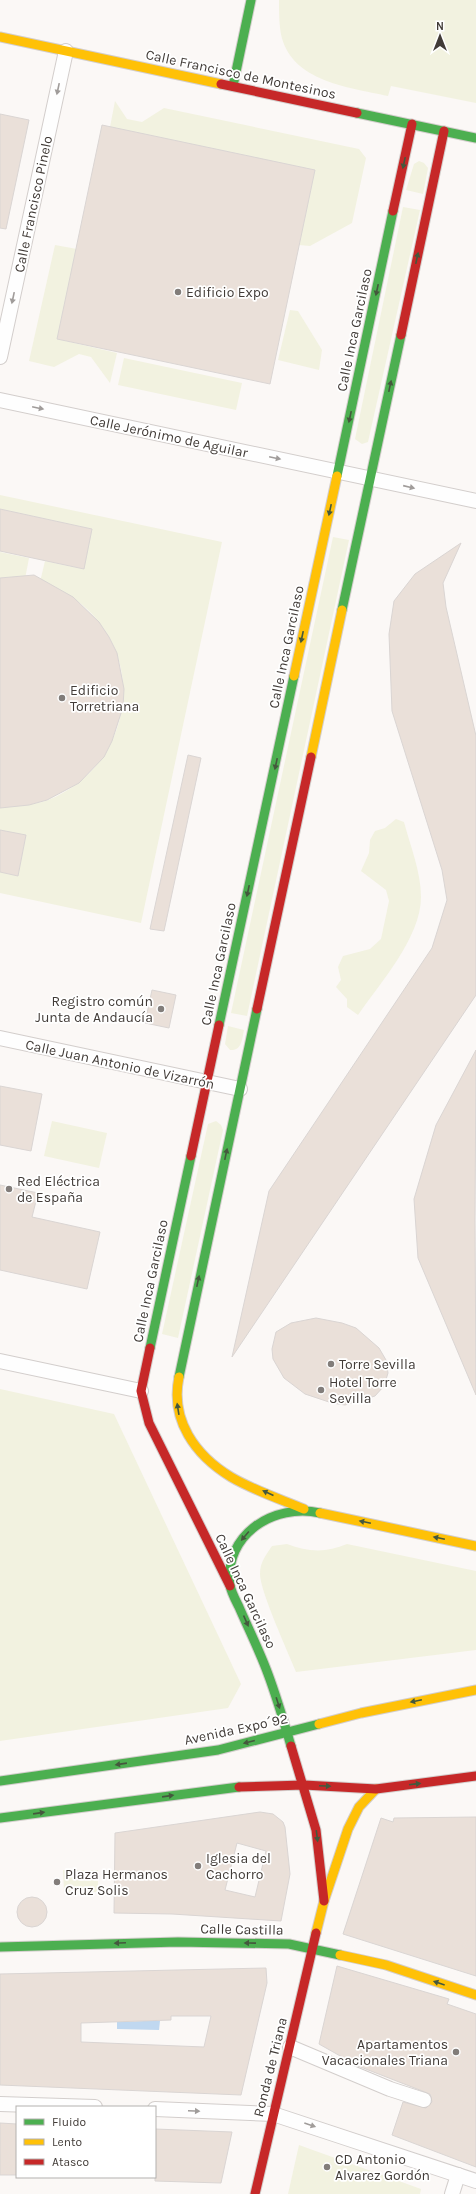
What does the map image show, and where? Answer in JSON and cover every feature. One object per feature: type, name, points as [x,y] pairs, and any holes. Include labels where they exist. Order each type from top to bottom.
[{"type":"street","points":[[233,86],[251,0]]},
{"type":"street","name":"Calle Francisco de Montesinos","points":[[0,37],[476,138]]},
{"type":"street","name":"Calle Francisco Pinelo","points":[[0,357],[66,51]]},
{"type":"street","name":"Calle Inca Garcilaso","points":[[324,1901],[316,1830],[304,1785],[260,1654],[230,1586],[149,1422],[141,1391],[412,124]]},
{"type":"street","points":[[444,131],[176,1390],[179,1414],[186,1433],[207,1459],[231,1477],[304,1509],[476,1546]]},
{"type":"street","name":"Calle Jerónimo de Aguilar","points":[[0,400],[476,501]]},
{"type":"street","name":"Calle Juan Antonio de Vizarrón","points":[[0,1038],[240,1089]]},
{"type":"street","points":[[0,1361],[141,1391]]},
{"type":"street","points":[[230,1586],[231,1562],[237,1546],[249,1532],[260,1522],[279,1513],[304,1509]]},
{"type":"street","name":"Avenida Expo´92","points":[[0,1781],[218,1750],[361,1713],[476,1690]]},
{"type":"street","points":[[0,1818],[224,1788],[304,1785],[376,1789],[476,1776]]},
{"type":"street","points":[[324,1901],[348,1829],[359,1807],[376,1789]]},
{"type":"street","name":"Ronda de Triana","points":[[255,2194],[324,1901]]},
{"type":"street","name":"Calle Castilla","points":[[0,1947],[178,1942],[289,1944],[314,1948],[386,1965],[476,1995]]},
{"type":"street","points":[[290,2047],[390,2090],[424,2100]]},
{"type":"street","points":[[0,2104],[63,2106]]},
{"type":"street","points":[[156,2109],[273,2114],[476,2181]]},
{"type":"street","points":[[452,2194],[458,2175]]},
{"type":"green space","points":[[279,0],[476,0],[476,103],[391,86],[388,96],[337,85],[321,78],[306,70],[294,60],[285,46],[280,28]]},
{"type":"green space","points":[[115,101],[127,119],[142,122],[164,108],[359,149],[366,158],[352,223],[310,246],[299,245],[315,170],[110,127]]},
{"type":"green space","points":[[419,161],[424,163],[428,168],[423,194],[406,190],[414,164]]},
{"type":"green space","points":[[403,207],[420,210],[368,442],[362,444],[355,439]]},
{"type":"green space","points":[[55,245],[77,249],[57,339],[117,353],[110,383],[91,357],[79,354],[54,367],[29,361]]},
{"type":"green space","points":[[290,310],[298,311],[322,350],[319,370],[278,360]]},
{"type":"green space","points":[[124,358],[242,383],[236,410],[118,385]]},
{"type":"green space","points":[[0,495],[222,542],[141,923],[0,893],[0,872],[18,876],[26,836],[0,830],[0,806],[30,804],[48,800],[75,785],[96,765],[112,742],[121,715],[123,687],[119,659],[107,633],[87,609],[77,600],[40,582],[45,561],[83,569],[92,529],[0,509]]},
{"type":"green space","points":[[333,537],[349,540],[247,1016],[231,1013]]},
{"type":"green space","points":[[0,552],[29,558],[25,579],[0,578]]},
{"type":"green space","points":[[396,819],[404,822],[417,868],[421,888],[419,912],[414,928],[398,959],[358,1015],[347,1007],[347,999],[336,987],[341,980],[338,967],[343,956],[370,949],[381,939],[389,901],[386,890],[361,871],[369,853],[370,840],[375,831],[385,828]]},
{"type":"green space","points":[[228,1026],[244,1030],[241,1044],[234,1050],[230,1050],[225,1044]]},
{"type":"green space","points":[[52,1121],[107,1133],[99,1168],[44,1156]]},
{"type":"green space","points":[[216,1121],[221,1125],[223,1130],[178,1338],[162,1334],[208,1124]]},
{"type":"green space","points":[[0,1389],[114,1414],[241,1684],[228,1708],[0,1741]]},
{"type":"green space","points":[[287,1544],[302,1549],[324,1550],[347,1544],[476,1571],[476,1650],[296,1672],[264,1594],[260,1574],[262,1562],[272,1546]]},
{"type":"green space","points":[[63,1870],[98,1870],[98,1892],[64,1892]]},
{"type":"green space","name":"CD Antonio Alvarez Gordón","points":[[299,2145],[421,2189],[420,2194],[288,2194]]},
{"type":"water","points":[[160,2021],[159,2030],[117,2029],[117,2022]]},
{"type":"building","points":[[0,114],[29,120],[6,229],[0,228]]},
{"type":"building","name":"Edificio Expo","points":[[102,125],[315,170],[270,384],[57,339]]},
{"type":"building","points":[[0,509],[92,529],[84,569],[0,551]]},
{"type":"building","points":[[461,543],[443,583],[446,607],[476,736],[476,995],[232,1357],[269,1191],[432,948],[447,900],[442,870],[392,711],[389,634],[394,601],[415,574]]},
{"type":"building","name":"Edificio Torretriana","points":[[34,575],[73,597],[99,622],[117,653],[124,689],[123,707],[112,741],[104,757],[79,783],[47,800],[29,805],[0,808],[0,578]]},
{"type":"building","points":[[188,755],[201,758],[164,931],[150,929]]},
{"type":"building","points":[[0,830],[26,835],[18,876],[0,872]]},
{"type":"building","name":"Registro común Junta de Andaucía","points":[[152,990],[176,995],[169,1028],[145,1023]]},
{"type":"building","points":[[476,1050],[476,1395],[418,1258],[414,1199],[436,1125]]},
{"type":"building","points":[[0,1086],[42,1094],[31,1151],[0,1145]]},
{"type":"building","name":"Red Eléctrica de España","points":[[0,1185],[38,1193],[32,1217],[100,1232],[87,1289],[0,1270]]},
{"type":"building","name":"Torre Sevilla","points":[[316,1318],[342,1323],[356,1328],[379,1348],[386,1360],[388,1373],[384,1386],[375,1396],[345,1405],[332,1403],[305,1394],[284,1378],[273,1359],[272,1349],[276,1332],[291,1323]]},
{"type":"building","points":[[260,1812],[273,1814],[283,1822],[285,1827],[290,1874],[281,1921],[172,1914],[114,1913],[115,1833]],"holes":[[[237,1843],[266,1851],[255,1897],[225,1890]]]},
{"type":"building","points":[[476,1817],[476,1976],[343,1934],[381,1818],[393,1822],[394,1818]]},
{"type":"building","points":[[32,1897],[43,1901],[47,1912],[43,1923],[32,1927],[21,1923],[17,1912],[21,1901]]},
{"type":"building","points":[[337,1966],[449,1999],[447,2004],[476,2014],[476,2167],[392,2135],[403,2102],[426,2108],[432,2102],[430,2094],[358,2066],[319,2044]]},
{"type":"building","points":[[266,1968],[267,1983],[241,2095],[0,2085],[0,1974]],"holes":[[[171,2016],[211,2016],[204,2047],[81,2042],[81,2023],[171,2020]]]},
{"type":"building","points":[[0,2123],[16,2124],[16,2175],[0,2175]]},
{"type":"building","points":[[156,2129],[232,2132],[221,2183],[155,2181]]},
{"type":"traffic: fast","points":[[233,86],[251,0]]},
{"type":"traffic: fast","points":[[357,113],[476,138]]},
{"type":"traffic: fast","points":[[337,476],[393,211]]},
{"type":"traffic: fast","points":[[342,610],[401,335]]},
{"type":"traffic: fast","points":[[219,1025],[294,676]]},
{"type":"traffic: fast","points":[[179,1377],[257,1009]]},
{"type":"traffic: fast","points":[[150,1348],[191,1156]]},
{"type":"traffic: fast","points":[[291,1746],[265,1666],[231,1591],[230,1567],[235,1551],[244,1537],[256,1526],[270,1518],[286,1513],[303,1511],[320,1513]]},
{"type":"traffic: fast","points":[[0,1781],[218,1750],[319,1724]]},
{"type":"traffic: fast","points":[[0,1818],[239,1787]]},
{"type":"traffic: fast","points":[[0,1947],[178,1942],[289,1944],[340,1955]]},
{"type":"traffic: slow","points":[[0,37],[221,84]]},
{"type":"traffic: slow","points":[[294,676],[337,476]]},
{"type":"traffic: slow","points":[[311,757],[342,610]]},
{"type":"traffic: slow","points":[[179,1377],[177,1393],[178,1408],[182,1422],[188,1435],[206,1458],[239,1482],[304,1509]]},
{"type":"traffic: slow","points":[[320,1513],[476,1546]]},
{"type":"traffic: slow","points":[[319,1724],[361,1713],[476,1690]]},
{"type":"traffic: slow","points":[[316,1933],[324,1901],[348,1829],[359,1807],[376,1789]]},
{"type":"traffic: slow","points":[[340,1955],[386,1965],[476,1995]]},
{"type":"traffic: jam","points":[[221,84],[357,113]]},
{"type":"traffic: jam","points":[[393,211],[412,124]]},
{"type":"traffic: jam","points":[[401,335],[444,131]]},
{"type":"traffic: jam","points":[[257,1009],[311,757]]},
{"type":"traffic: jam","points":[[191,1156],[219,1025]]},
{"type":"traffic: jam","points":[[150,1348],[141,1391],[149,1423],[230,1586]]},
{"type":"traffic: jam","points":[[291,1746],[316,1830],[324,1901]]},
{"type":"traffic: jam","points":[[239,1787],[304,1785],[376,1789],[476,1776]]},
{"type":"traffic: jam","points":[[255,2194],[316,1933]]},
{"type":"place","name":"Edificio Expo","points":[[178,292]]},
{"type":"place","name":"Edificio Torretriana","points":[[62,698]]},
{"type":"place","name":"Registro común Junta de Andaucía","points":[[161,1009]]},
{"type":"place","name":"Red Eléctrica de España","points":[[9,1189]]},
{"type":"place","name":"Torre Sevilla","points":[[331,1364]]},
{"type":"place","name":"Hotel Torre Sevilla","points":[[321,1390]]},
{"type":"place","name":"Iglesia del Cachorro","points":[[198,1866]]},
{"type":"place","name":"Plaza Hermanos Cruz Solis","points":[[57,1882]]},
{"type":"place","name":"Apartamentos Vacacionales Triana","points":[[456,2052]]},
{"type":"place","name":"CD Antonio Alvarez Gordón","points":[[327,2167]]}]
